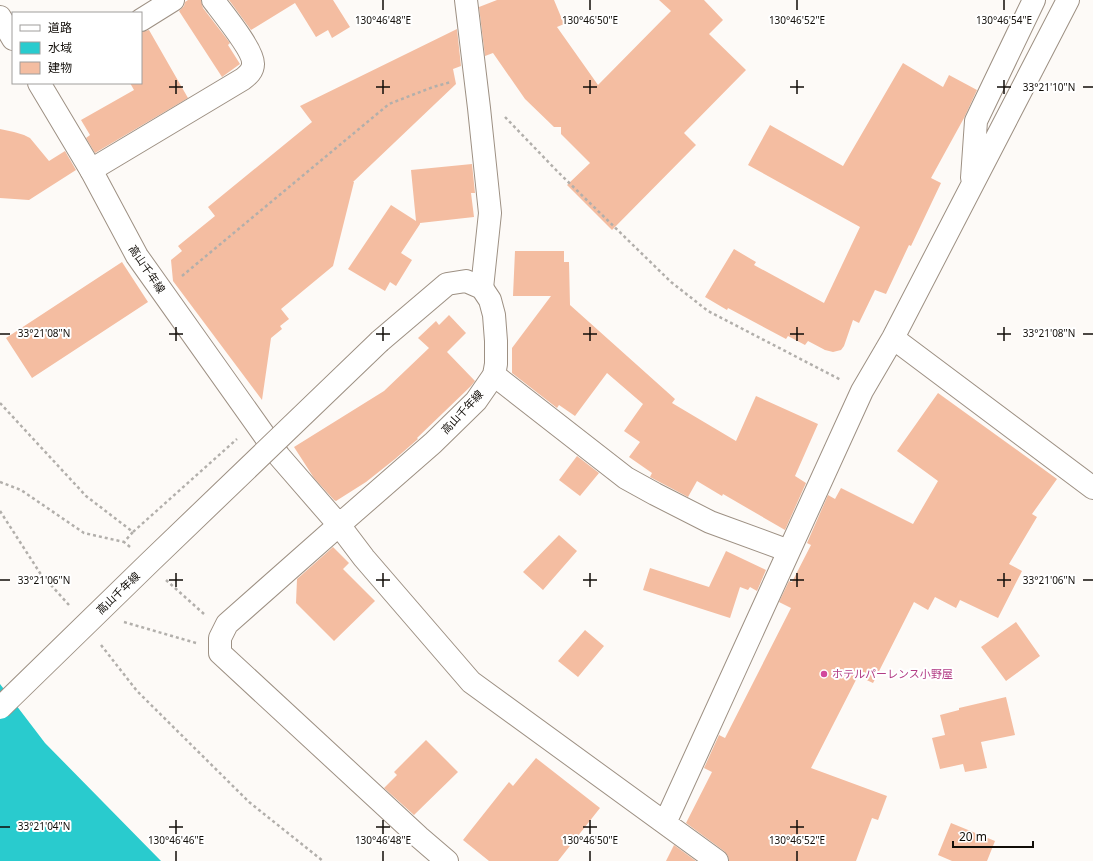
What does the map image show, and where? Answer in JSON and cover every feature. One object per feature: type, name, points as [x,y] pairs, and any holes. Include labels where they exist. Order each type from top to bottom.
[{"type":"street","points":[[142,19],[173,0]]},
{"type":"street","points":[[91,170],[243,79],[250,73],[253,64],[251,54],[213,0]]},
{"type":"street","points":[[466,0],[490,213],[482,288]]},
{"type":"street","points":[[971,187],[976,121],[1034,0]]},
{"type":"street","points":[[665,823],[862,391],[893,338],[1068,0]]},
{"type":"street","points":[[0,17],[12,37]]},
{"type":"street","name":"高山千年線","points":[[0,708],[155,556],[380,341],[448,284],[466,281],[482,288],[490,300],[494,315],[496,364],[494,375],[476,400],[433,443],[339,525],[279,456],[256,423],[162,292],[137,256],[91,170],[40,84]]},
{"type":"street","points":[[893,338],[1093,488]]},
{"type":"street","points":[[494,375],[626,478],[710,522],[789,551]]},
{"type":"street","points":[[447,861],[419,837],[220,653],[222,637],[227,624],[339,525],[364,558],[471,682],[717,861]]},
{"type":"path","points":[[162,292],[389,104],[433,87],[475,76]]},
{"type":"path","points":[[479,108],[500,111],[557,171],[671,282],[708,311],[862,391]]},
{"type":"path","points":[[0,403],[86,496],[134,532]]},
{"type":"path","points":[[124,542],[256,423]]},
{"type":"path","points":[[0,482],[21,490],[84,533],[124,542],[135,552]]},
{"type":"path","points":[[0,510],[40,573],[71,607]]},
{"type":"path","points":[[123,622],[199,644],[222,637],[197,609],[164,578]]},
{"type":"path","points":[[100,643],[137,691],[249,802],[323,861]]},
{"type":"water","points":[[0,684],[45,743],[161,861],[0,861]]},
{"type":"building","points":[[188,0],[201,0],[203,8],[230,43],[228,45],[240,64],[222,77],[179,11]]},
{"type":"building","points":[[229,0],[333,0],[350,27],[332,38],[328,30],[316,37],[295,3],[251,30]]},
{"type":"building","points":[[497,0],[554,0],[564,24],[557,27],[598,85],[671,11],[659,0],[704,0],[723,20],[709,34],[746,70],[684,133],[696,145],[612,230],[567,185],[590,163],[561,134],[561,127],[554,127],[525,99],[493,53],[485,56],[479,7]]},
{"type":"building","points":[[457,29],[461,66],[453,69],[456,84],[353,182],[333,266],[281,309],[289,319],[280,326],[282,329],[271,338],[262,400],[173,281],[171,260],[182,251],[178,246],[215,216],[208,207],[312,122],[300,106]]},
{"type":"building","points":[[149,30],[188,98],[95,153],[86,138],[90,135],[81,120],[134,90],[131,84],[142,84],[142,32]]},
{"type":"building","points":[[903,63],[943,87],[949,75],[977,90],[964,118],[931,178],[941,183],[886,294],[875,290],[859,323],[853,320],[844,346],[841,350],[833,352],[825,350],[808,341],[805,345],[788,336],[786,339],[728,308],[727,310],[705,297],[734,249],[756,262],[754,265],[824,303],[860,227],[748,165],[770,125],[843,166]]},
{"type":"building","points":[[0,129],[30,138],[49,161],[65,151],[76,170],[29,200],[0,198]]},
{"type":"building","points":[[472,164],[475,193],[471,193],[474,217],[420,223],[401,253],[412,260],[396,286],[390,282],[385,291],[348,269],[391,205],[416,221],[411,170]]},
{"type":"building","points":[[515,251],[564,251],[564,262],[569,262],[570,305],[675,399],[672,403],[736,441],[756,396],[818,424],[795,476],[806,483],[785,530],[723,494],[722,496],[697,481],[688,497],[650,477],[652,473],[629,457],[640,442],[624,431],[643,404],[607,373],[575,416],[559,405],[557,408],[512,373],[512,348],[551,296],[513,296]]},
{"type":"building","points":[[122,262],[148,302],[32,378],[6,338]]},
{"type":"building","points":[[449,315],[466,333],[447,352],[475,381],[417,438],[418,439],[395,459],[366,482],[336,501],[334,500],[314,478],[294,447],[384,391],[429,348],[418,338],[436,321],[439,325]]},
{"type":"building","name":"ホテルパーレンス小野屋","points":[[938,393],[1057,479],[1032,514],[1037,517],[1009,564],[1022,571],[998,618],[960,600],[956,608],[935,597],[928,610],[914,602],[873,683],[858,676],[811,768],[887,796],[878,820],[872,818],[856,861],[729,861],[728,856],[724,851],[686,823],[712,772],[704,768],[719,735],[725,738],[791,608],[779,602],[789,581],[792,582],[811,545],[807,543],[828,495],[835,499],[841,488],[913,524],[938,481],[897,451]]},
{"type":"building","points":[[577,456],[599,473],[580,496],[559,480]]},
{"type":"building","points":[[559,535],[577,551],[543,590],[523,572]]},
{"type":"building","points":[[333,547],[349,563],[343,569],[375,601],[334,641],[296,603],[297,579]]},
{"type":"building","points":[[726,551],[766,570],[757,591],[750,587],[748,590],[740,587],[730,618],[643,590],[650,568],[709,587]]},
{"type":"building","points":[[1016,622],[1040,656],[1006,681],[981,647]]},
{"type":"building","points":[[585,630],[604,646],[578,677],[558,661]]},
{"type":"building","points":[[1006,697],[1015,735],[981,742],[987,768],[965,772],[963,764],[940,769],[932,738],[945,735],[940,715],[959,710],[959,708]]},
{"type":"building","points":[[426,740],[458,772],[414,815],[384,788],[397,775],[394,772]]},
{"type":"building","points":[[536,758],[600,808],[558,861],[489,861],[463,840],[509,782],[513,786]]},
{"type":"building","points":[[951,823],[995,841],[987,861],[952,861],[938,855]]},
{"type":"building","points":[[674,845],[696,861],[666,861]]},
{"type":"place","name":"ホテルパーレンス小野屋","points":[[824,674]]}]
